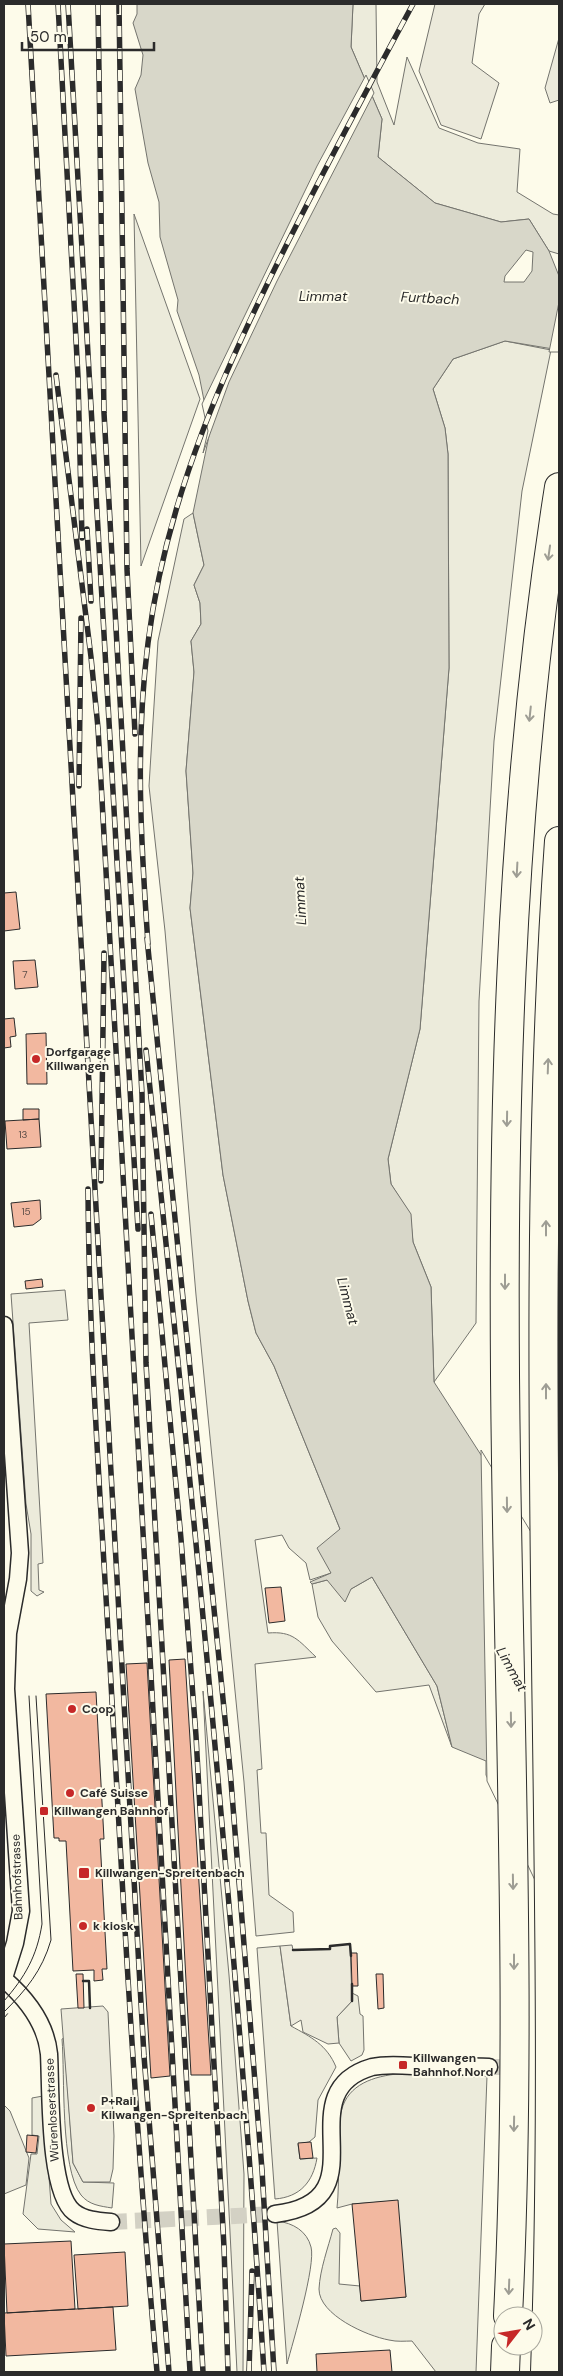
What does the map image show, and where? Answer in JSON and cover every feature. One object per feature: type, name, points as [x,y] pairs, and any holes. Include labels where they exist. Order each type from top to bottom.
[{"type":"highway","points":[[508,2306],[514,2107],[514,1913],[506,1456],[505,1186],[514,927],[531,697],[559,487]]},
{"type":"highway","points":[[545,2372],[553,2204],[555,1983],[548,1527],[546,1187],[550,1006],[559,841]]},
{"type":"highway","points":[[505,2372],[506,2356]]},
{"type":"street","name":"Bahnhofstrasse","points":[[4,1325],[8,1452],[20,1553],[18,1579],[8,1632],[6,1689],[21,1911],[15,1943],[4,1978]]},
{"type":"street","name":"Würenloserstrasse","points":[[4,1978],[34,2011],[46,2038],[56,2172],[62,2196],[73,2211],[82,2217],[111,2222]]},
{"type":"street","points":[[275,2214],[303,2209],[316,2200],[326,2188],[332,2170],[330,2121],[332,2108],[344,2085],[360,2072],[388,2065],[489,2066]]},
{"type":"shaded area","points":[[353,4],[376,4],[377,82],[394,125],[407,57],[439,128],[478,143],[520,149],[517,192],[553,214],[559,215],[559,254],[549,251],[529,219],[501,222],[435,203],[378,157],[382,119],[351,47]]},
{"type":"shaded area","points":[[435,4],[485,4],[479,14],[472,63],[499,83],[481,139],[441,125],[419,71]]},
{"type":"shaded area","points":[[559,38],[559,100],[550,103],[545,88]]},
{"type":"shaded area","points":[[134,214],[200,399],[141,566]]},
{"type":"shaded area","points":[[505,341],[551,350],[522,491],[494,741],[479,1001],[476,1323],[434,1382],[431,1287],[413,1242],[410,1214],[391,1184],[388,1159],[420,1029],[449,668],[448,454],[445,428],[433,389],[453,359]]},
{"type":"shaded area","points":[[193,513],[204,565],[194,585],[200,603],[201,624],[191,641],[194,672],[186,771],[193,873],[190,908],[223,1175],[256,1333],[274,1366],[340,1529],[331,1573],[310,1580],[306,1563],[289,1548],[282,1535],[255,1540],[268,1633],[284,1634],[295,1638],[316,1657],[255,1664],[262,1769],[257,1770],[261,1833],[266,1833],[269,1895],[293,1912],[294,1932],[256,1936],[244,1782],[196,1295],[165,931],[149,786],[158,641],[184,519]]},
{"type":"shaded area","points":[[65,1290],[68,1320],[29,1323],[43,1563],[38,1564],[39,1590],[44,1592],[37,1596],[31,1591],[31,1534],[26,1504],[11,1294]]},
{"type":"shaded area","points":[[372,1577],[437,1686],[452,1747],[429,1685],[376,1692],[332,1641],[318,1617],[312,1584],[327,1580],[351,1589]]},
{"type":"shaded area","points":[[203,1691],[229,1975],[244,2174],[243,2372],[237,2372]]},
{"type":"shaded area","points":[[350,1944],[352,2001],[337,2017],[339,2043],[328,2044],[303,2032],[301,2020],[291,2026],[280,1946],[292,1945],[293,1950],[329,1949],[330,1946]]},
{"type":"shaded area","points":[[280,1946],[291,2026],[323,2047],[336,2067],[318,2100],[315,2137],[309,2142],[298,2144],[300,2159],[317,2158],[309,2181],[292,2195],[275,2199],[257,1948]]},
{"type":"shaded area","points":[[352,1993],[358,1996],[360,2014],[363,2016],[364,2050],[362,2055],[351,2061],[339,2043],[337,2017],[352,2001]]},
{"type":"shaded area","name":"P+Rail Kilwangen-Spreitenbach","points":[[103,2006],[108,2012],[114,2136],[113,2169],[110,2182],[83,2182],[73,2163],[61,2009]]},
{"type":"shaded area","points":[[64,2038],[73,2163],[83,2182],[114,2183],[112,2208],[88,2201],[81,2195],[74,2182],[65,2120],[62,2039]]},
{"type":"shaded area","points":[[411,2073],[468,2074],[473,2077],[487,2076],[476,2372],[436,2372],[412,2341],[395,2341],[380,2338],[357,2329],[335,2316],[321,2298],[319,2289],[333,2229],[336,2228],[340,2233],[339,2284],[360,2286],[361,2301],[406,2297],[395,2201],[352,2204],[337,2208],[339,2131],[345,2101],[356,2088],[371,2080],[390,2075]]},
{"type":"shaded area","points":[[43,2096],[51,2204],[61,2220],[75,2232],[38,2229],[23,2214],[31,2154],[37,2154],[39,2136],[32,2135],[32,2098]]},
{"type":"shaded area","points":[[4,2105],[10,2111],[29,2158],[26,2185],[4,2194]]},
{"type":"shaded area","points":[[277,2221],[294,2226],[303,2232],[309,2241],[312,2256],[303,2304],[287,2364]]},
{"type":"water","name":"Limmat","points":[[137,4],[353,4],[351,47],[382,119],[378,157],[435,203],[501,222],[529,219],[549,251],[559,276],[559,350],[505,341],[453,359],[433,389],[445,428],[448,454],[449,668],[420,1029],[388,1159],[391,1184],[411,1214],[413,1242],[431,1287],[434,1382],[483,1458],[549,1904],[486,1775],[486,1761],[452,1747],[437,1686],[372,1577],[351,1589],[345,1602],[327,1580],[312,1584],[310,1582],[331,1573],[317,1548],[340,1529],[274,1366],[256,1333],[248,1301],[223,1175],[190,908],[193,873],[186,771],[194,672],[191,641],[201,624],[200,603],[194,585],[204,565],[193,513],[210,431],[199,375],[177,311],[178,300],[160,237],[159,202],[148,163],[135,89],[141,75],[143,55],[133,23],[137,14]],"holes":[[[526,250],[533,252],[532,271],[524,282],[504,282],[505,276]]]},
{"type":"pier","points":[[366,75],[374,93],[277,281],[229,382],[203,453],[208,431],[202,404],[317,166]]},
{"type":"pier","points":[[559,302],[559,352],[549,352]]},
{"type":"pier","points":[[481,1450],[559,1578],[559,1942],[547,1905],[487,1781]]},
{"type":"building","points":[[16,892],[20,929],[4,931],[4,893]]},
{"type":"building","points":[[35,960],[38,987],[15,989],[13,961]]},
{"type":"building","points":[[14,1018],[16,1036],[10,1037],[11,1047],[4,1048],[4,1019]]},
{"type":"building","points":[[46,1033],[47,1084],[27,1084],[26,1034]]},
{"type":"building","points":[[23,1109],[39,1109],[39,1119],[23,1120]]},
{"type":"building","points":[[39,1119],[41,1147],[7,1149],[5,1121]]},
{"type":"building","points":[[40,1200],[41,1219],[33,1225],[14,1227],[11,1203]]},
{"type":"building","points":[[42,1279],[43,1287],[26,1289],[25,1281]]},
{"type":"building","points":[[281,1587],[285,1621],[269,1623],[265,1588]]},
{"type":"building","points":[[185,1659],[211,2075],[191,2075],[169,1660]]},
{"type":"building","points":[[147,1663],[170,2076],[151,2078],[126,1664]]},
{"type":"building","points":[[96,1692],[104,1839],[100,1839],[107,1969],[102,1969],[103,1980],[94,1981],[94,1970],[73,1971],[66,1841],[59,1841],[59,1838],[54,1838],[46,1694]]},
{"type":"building","points":[[351,1953],[357,1953],[358,1986],[352,1986]]},
{"type":"building","points":[[76,1974],[83,1974],[84,2008],[78,2008]]},
{"type":"building","points":[[376,1974],[383,1974],[384,2008],[378,2009]]},
{"type":"building","points":[[27,2135],[38,2136],[36,2153],[26,2152]]},
{"type":"building","points":[[311,2142],[313,2158],[300,2159],[298,2143]]},
{"type":"building","points":[[398,2200],[406,2297],[361,2301],[352,2204]]},
{"type":"building","points":[[71,2241],[75,2309],[7,2313],[4,2244]]},
{"type":"building","points":[[125,2252],[128,2306],[78,2309],[74,2255]]},
{"type":"building","points":[[113,2307],[116,2350],[6,2356],[4,2313]]},
{"type":"building","points":[[390,2350],[392,2372],[317,2372],[316,2354]]},
{"type":"tunnel","points":[[489,2067],[557,2067]]},
{"type":"tunnel","points":[[111,2222],[275,2214]]},
{"type":"tram line","points":[[4,2001],[29,1966],[37,1946],[42,1924],[29,1696]]},
{"type":"tram line","points":[[4,2012],[38,1971],[51,1940],[36,1696]]},
{"type":"railway","points":[[28,4],[144,2056],[169,2372]]},
{"type":"railway","points":[[58,4],[78,377],[82,538]]},
{"type":"railway","points":[[68,4],[138,1229]]},
{"type":"railway","points":[[98,4],[104,413],[142,1094],[146,1363],[203,2372]]},
{"type":"railway","points":[[119,4],[127,569],[135,734]]},
{"type":"railway","points":[[148,944],[141,831],[140,756],[148,643],[157,589],[169,536],[184,484],[202,433],[244,333],[307,205],[413,4]]},
{"type":"railway","points":[[56,375],[98,728],[190,2372]]},
{"type":"railway","points":[[87,529],[91,601]]},
{"type":"railway","points":[[79,786],[81,618]]},
{"type":"railway","points":[[147,938],[230,1769],[262,2170],[274,2372]]},
{"type":"railway","points":[[101,1181],[104,953]]},
{"type":"railway","points":[[146,1050],[212,1710],[253,2206],[264,2372]]},
{"type":"railway","points":[[88,1189],[93,1368],[99,1486],[136,2107],[157,2372]]},
{"type":"railway","points":[[151,1214],[181,1539],[196,1736],[224,2247],[228,2372]]},
{"type":"railway","points":[[249,2372],[252,2271]]},
{"type":"fence","points":[[4,2018],[9,2012]]},
{"type":"wall","points":[[118,4],[118,13]]},
{"type":"wall","points":[[293,1950],[330,1949],[330,1946],[350,1944],[351,1956]]},
{"type":"wall","points":[[83,1981],[89,1981],[90,2008]]},
{"type":"wall","points":[[352,1984],[352,2001]]},
{"type":"place","name":"Dorfgarage Killwangen","points":[[36,1059]]},
{"type":"place","name":"Coop","points":[[72,1709]]},
{"type":"place","name":"Café Suisse","points":[[70,1793]]},
{"type":"place","name":"Killwangen Bahnhof","points":[[44,1811]]},
{"type":"place","name":"Killwangen-Spreitenbach","points":[[84,1873]]},
{"type":"place","name":"k kiosk","points":[[83,1926]]},
{"type":"place","name":"Killwangen Bahnhof Nord","points":[[403,2065]]},
{"type":"place","name":"P+Rail Kilwangen-Spreitenbach","points":[[91,2108]]},
{"type":"water label","name":"Furtbach","points":[[430,298]]}]
